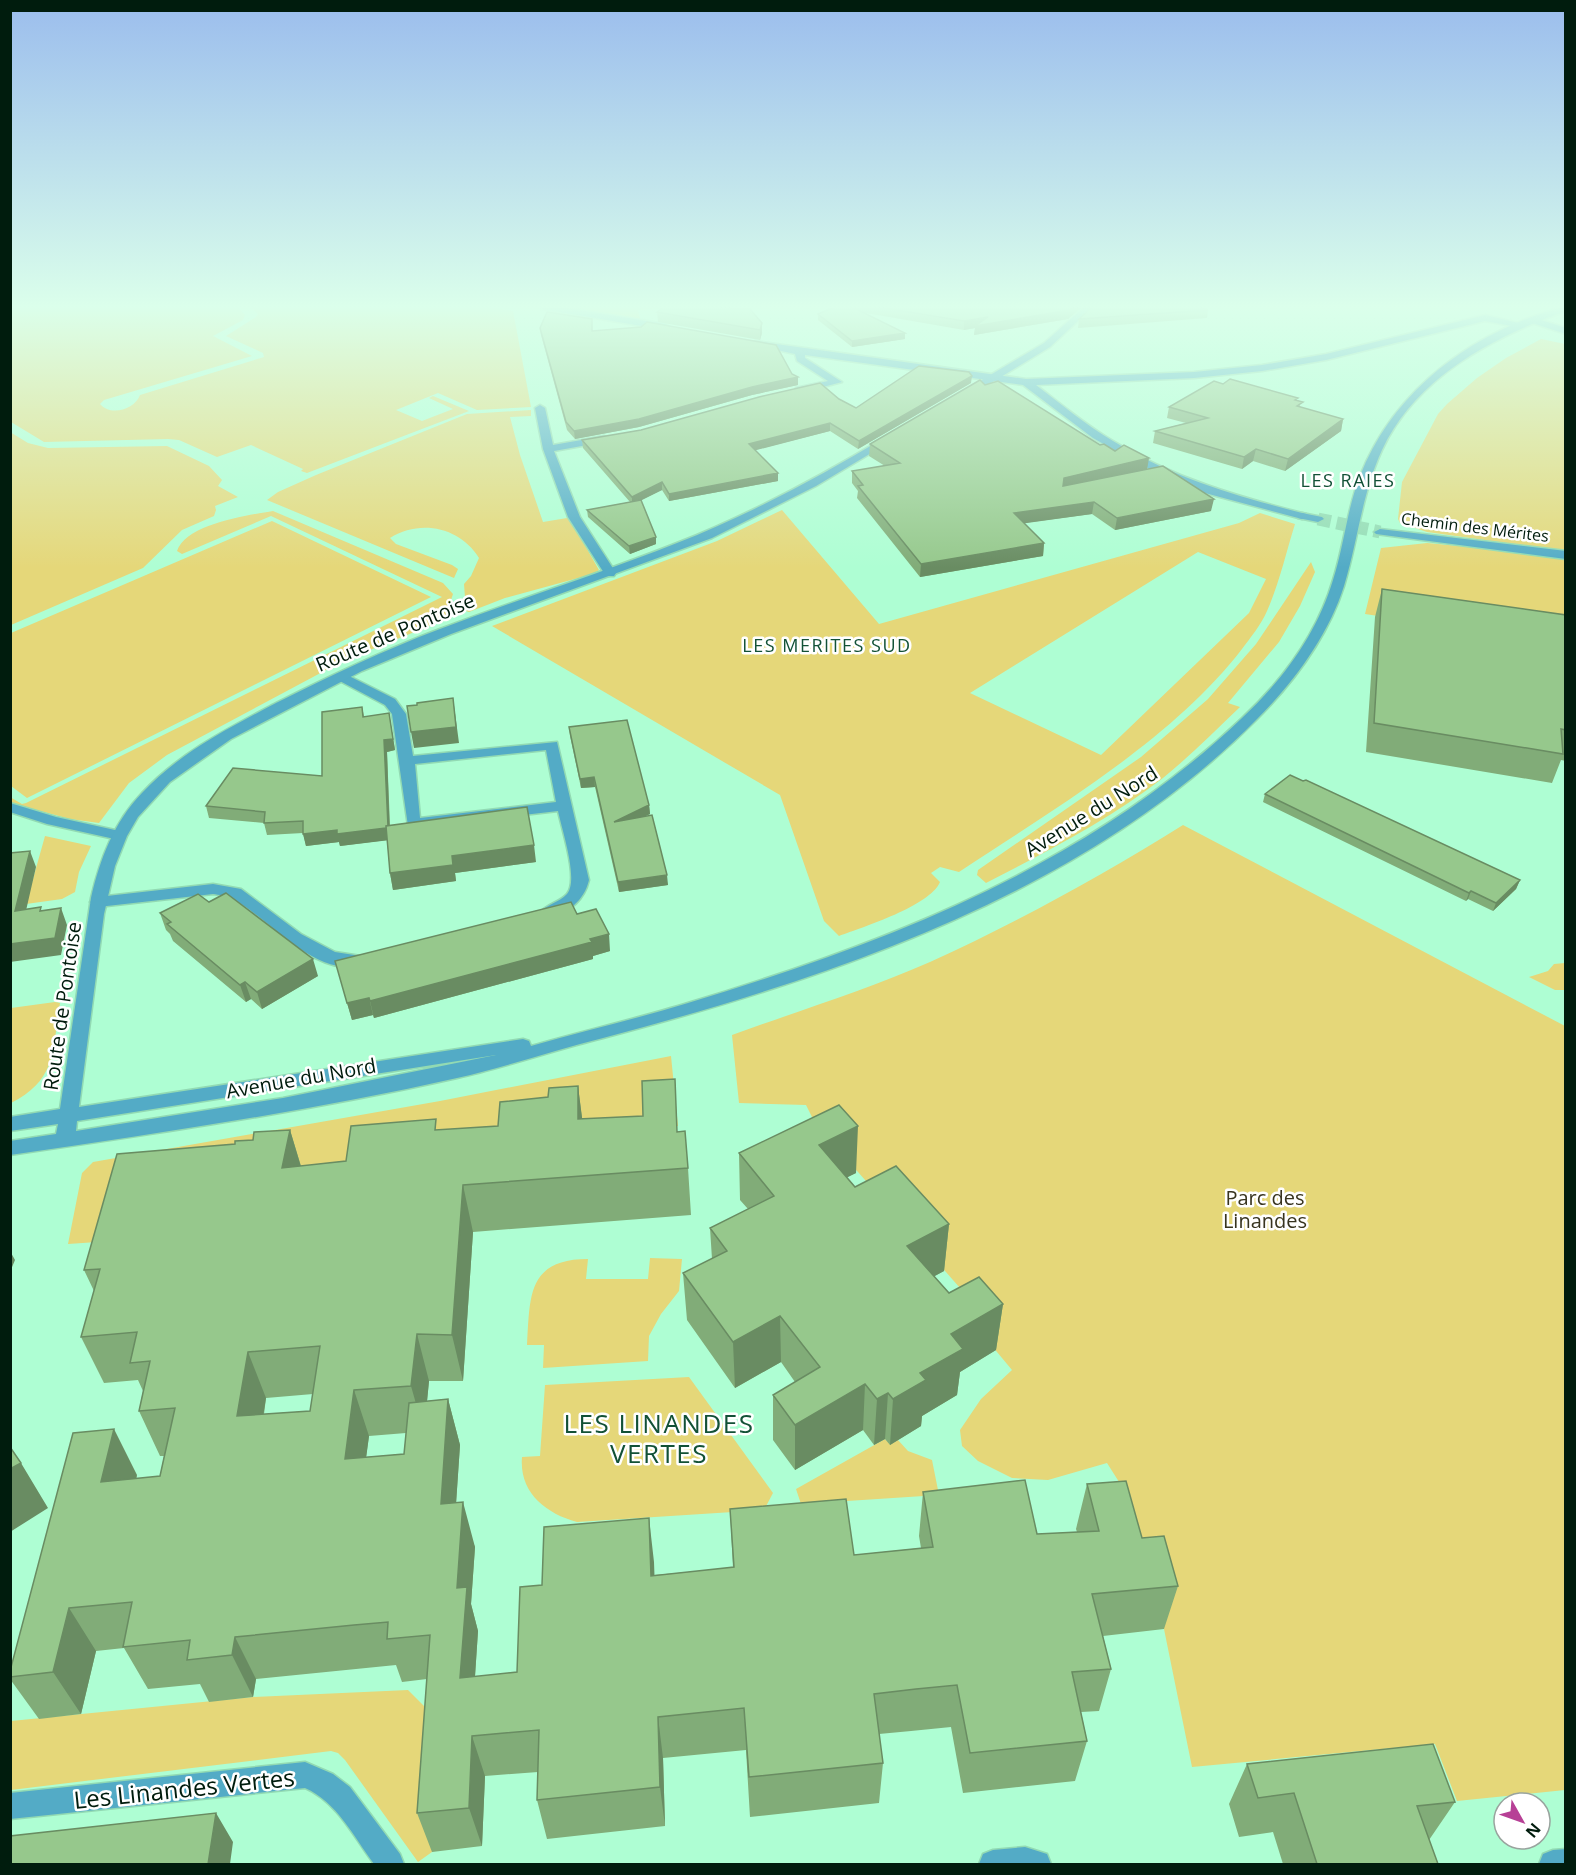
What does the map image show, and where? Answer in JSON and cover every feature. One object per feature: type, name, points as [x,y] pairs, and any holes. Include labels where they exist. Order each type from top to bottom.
[{"type":"street","points":[[951,402],[965,394]]},
{"type":"street","points":[[1042,394],[1120,450],[1162,472],[1236,499],[1318,519]]},
{"type":"street","name":"Avenue du Nord","points":[[10,1149],[229,1114],[481,1066],[689,1010],[794,976],[926,925],[1011,886],[1128,818],[1172,788],[1239,730],[1287,675],[1309,646],[1334,596],[1364,479],[1382,438],[1394,418],[1416,394]]},
{"type":"street","points":[[540,408],[548,448],[574,517],[610,573]]},
{"type":"street","name":"Route de Pontoise","points":[[65,1140],[98,902],[107,863],[119,835],[140,803],[194,758],[250,723],[341,676],[461,626],[684,545],[757,512],[899,434]]},
{"type":"street","points":[[548,448],[618,436]]},
{"type":"street","points":[[1140,477],[1162,472]]},
{"type":"street","name":"Chemin des Mérites","points":[[1380,532],[1566,555]]},
{"type":"street","points":[[341,676],[390,702],[399,714],[408,761],[413,823],[564,806]]},
{"type":"street","points":[[408,761],[552,745],[581,880],[580,890],[564,906],[528,918]]},
{"type":"street","points":[[10,807],[52,820],[119,835]]},
{"type":"street","points":[[98,902],[213,889],[226,890],[240,896],[327,956],[354,962],[376,957]]},
{"type":"street","name":"Avenue du Nord","points":[[10,1124],[595,1034]]},
{"type":"street","name":"Les Linandes Vertes","points":[[10,1806],[305,1775],[324,1783],[341,1796],[390,1864]]},
{"type":"street","points":[[993,1864],[1024,1862],[1037,1864]]},
{"type":"street","points":[[1553,1864],[1566,1863]]},
{"type":"green space","points":[[11,394],[126,394],[104,400],[100,404],[116,411],[133,404],[140,395],[145,394],[437,394],[396,410],[422,421],[453,409],[429,398],[433,396],[469,411],[307,473],[251,445],[217,457],[179,440],[168,439],[44,442],[11,422]]},
{"type":"green space","points":[[439,394],[528,394],[531,407],[477,410]]},
{"type":"green space","points":[[1459,394],[1565,394],[1565,551],[1427,532],[1400,523],[1398,519],[1402,482],[1438,414]]},
{"type":"green space","points":[[531,410],[531,416],[510,417],[520,455],[543,522],[567,518],[571,521],[599,570],[593,574],[505,598],[469,612],[466,611],[464,584],[471,576],[479,558],[461,539],[439,529],[426,528],[402,532],[390,538],[396,544],[452,565],[458,569],[454,578],[267,500],[278,492],[316,475],[467,414]]},
{"type":"green space","points":[[10,432],[28,443],[48,448],[167,446],[209,466],[222,480],[218,486],[238,497],[215,506],[214,516],[182,530],[143,568],[11,625]]},
{"type":"green space","points":[[782,510],[879,624],[1239,523],[1260,513],[1295,524],[1275,590],[1262,621],[1214,682],[1182,713],[1110,771],[959,872],[940,867],[931,873],[940,882],[934,891],[923,899],[895,915],[839,936],[824,921],[780,795],[492,626],[717,541]],"holes":[[[1198,552],[1266,579],[1249,613],[1101,755],[970,693]]]},
{"type":"green space","points":[[273,511],[443,583],[453,594],[444,620],[343,661],[167,755],[129,783],[99,823],[70,819],[11,803],[10,797],[22,804],[26,803],[442,597],[271,516],[182,554],[177,551],[192,534],[219,522]]},
{"type":"green space","points":[[272,521],[431,597],[27,798],[11,786],[11,633]]},
{"type":"green space","points":[[1427,543],[1565,556],[1565,644],[1365,614],[1381,548]]},
{"type":"green space","points":[[1311,562],[1315,572],[1300,606],[1279,642],[1228,703],[1240,707],[1202,743],[1163,778],[1121,808],[1077,835],[986,883],[977,875],[978,870],[1141,757],[1208,699],[1256,644]]},
{"type":"green space","name":"Parc des Linandes","points":[[1183,825],[1565,1026],[1565,1790],[1492,1791],[1492,1797],[1457,1801],[1435,1744],[1192,1767],[1164,1629],[1128,1496],[1107,1463],[1048,1480],[1012,1478],[978,1461],[962,1446],[960,1430],[981,1399],[1012,1370],[977,1328],[982,1313],[858,1172],[821,1135],[806,1105],[739,1103],[732,1035],[857,991],[930,962],[1059,898]]},
{"type":"green space","points":[[45,836],[91,846],[79,872],[75,892],[62,899],[26,904]]},
{"type":"green space","points":[[1565,963],[1565,990],[1555,990],[1529,977],[1548,971],[1554,964]]},
{"type":"green space","points":[[60,1003],[50,1062],[37,1084],[11,1103],[11,1008]]},
{"type":"green space","points":[[671,1056],[678,1126],[651,1128],[126,1240],[68,1244],[82,1173],[93,1162],[440,1101]]},
{"type":"green space","points":[[650,1258],[682,1259],[679,1291],[661,1314],[649,1336],[648,1361],[543,1368],[544,1345],[527,1345],[532,1297],[536,1284],[543,1274],[553,1266],[568,1261],[588,1259],[586,1279],[648,1279]]},
{"type":"green space","points":[[689,1377],[773,1493],[764,1510],[577,1522],[554,1513],[536,1499],[525,1481],[522,1457],[540,1456],[545,1385]]},
{"type":"green space","points":[[885,1439],[890,1444],[898,1440],[908,1451],[932,1460],[939,1495],[801,1504],[796,1489]]},
{"type":"green space","points":[[408,1690],[441,1723],[432,1852],[418,1862],[345,1760],[338,1753],[331,1751],[11,1790],[11,1721],[253,1697]]},
{"type":"building","points":[[558,394],[729,394],[639,419],[574,431],[566,422]]},
{"type":"building","points":[[774,394],[832,394],[856,408],[878,394],[942,394],[859,441],[830,423],[749,444],[778,473],[669,494],[662,482],[632,497],[582,440],[641,430]]},
{"type":"building","points":[[957,394],[1018,394],[1100,445],[1104,444],[1115,451],[1124,445],[1149,458],[1064,478],[1063,486],[1163,466],[1214,499],[1117,518],[1094,502],[1014,513],[1044,543],[921,564],[858,486],[863,485],[852,471],[900,463],[870,444]]},
{"type":"building","points":[[1192,394],[1282,394],[1298,398],[1295,400],[1303,402],[1297,406],[1343,419],[1288,459],[1256,449],[1244,457],[1155,431],[1208,418],[1169,407]]},
{"type":"building","points":[[641,500],[656,537],[629,546],[587,510]]},
{"type":"building","points":[[1382,589],[1566,615],[1566,730],[1561,729],[1563,754],[1374,723]]},
{"type":"building","points":[[453,698],[456,727],[411,732],[407,706]]},
{"type":"building","points":[[362,707],[363,717],[389,713],[393,739],[384,740],[388,826],[386,828],[337,834],[337,830],[303,834],[303,821],[264,823],[265,812],[206,806],[233,768],[322,776],[322,712]]},
{"type":"building","points":[[627,720],[649,805],[614,822],[652,815],[667,875],[618,882],[594,777],[580,779],[569,727]]},
{"type":"building","points":[[1290,775],[1303,781],[1306,780],[1520,880],[1496,903],[1471,891],[1469,893],[1265,794]]},
{"type":"building","points":[[527,807],[534,845],[452,856],[453,865],[390,873],[386,826]]},
{"type":"building","points":[[30,851],[15,911],[41,907],[40,911],[61,908],[55,938],[10,944],[10,853]]},
{"type":"building","points":[[226,893],[313,959],[257,992],[245,982],[240,985],[167,924],[171,922],[160,913],[198,894],[209,902]]},
{"type":"building","points":[[571,902],[577,914],[596,909],[609,934],[590,939],[592,942],[370,1001],[369,998],[347,1003],[335,961]]},
{"type":"building","points":[[675,1079],[677,1132],[685,1131],[688,1168],[463,1185],[452,1335],[417,1334],[411,1386],[354,1390],[345,1459],[404,1454],[409,1403],[448,1399],[441,1504],[463,1502],[457,1588],[467,1587],[460,1678],[517,1672],[520,1587],[542,1585],[544,1527],[649,1518],[651,1576],[734,1567],[730,1509],[846,1499],[854,1555],[933,1547],[923,1492],[1025,1480],[1037,1534],[1099,1531],[1087,1484],[1126,1481],[1142,1538],[1164,1536],[1178,1586],[1092,1594],[1111,1669],[1072,1672],[1087,1741],[970,1753],[957,1685],[916,1689],[874,1694],[883,1763],[749,1777],[744,1708],[658,1717],[660,1787],[537,1800],[539,1730],[472,1736],[469,1808],[417,1813],[430,1635],[387,1639],[388,1622],[235,1637],[232,1655],[187,1660],[190,1640],[123,1647],[132,1602],[69,1608],[53,1672],[10,1677],[73,1433],[114,1429],[101,1482],[160,1476],[175,1408],[139,1411],[150,1361],[130,1363],[137,1332],[81,1337],[100,1269],[84,1270],[117,1154],[235,1144],[235,1141],[253,1140],[254,1132],[290,1130],[282,1168],[346,1161],[351,1126],[436,1119],[435,1130],[498,1126],[500,1102],[548,1097],[549,1088],[578,1086],[578,1119],[643,1116],[642,1081]],"holes":[[[320,1346],[310,1411],[237,1416],[248,1352]]]},
{"type":"building","points":[[839,1105],[858,1126],[819,1145],[855,1187],[896,1166],[949,1224],[907,1246],[949,1293],[979,1277],[1003,1304],[951,1334],[963,1349],[920,1373],[926,1380],[893,1399],[888,1393],[877,1399],[865,1384],[795,1425],[773,1395],[820,1367],[780,1316],[733,1342],[683,1273],[727,1251],[710,1228],[774,1196],[739,1153]]},
{"type":"building","points":[[10,1447],[21,1463],[10,1469]]},
{"type":"building","points":[[1433,1744],[1455,1802],[1417,1806],[1438,1864],[1317,1864],[1294,1793],[1258,1798],[1247,1764]]},
{"type":"building","points":[[216,1813],[208,1864],[10,1864],[10,1836]]},
{"type":"tunnel","points":[[1318,519],[1380,532]]},
{"type":"district","name":"LES RAIES","points":[[1348,480]]},
{"type":"district","name":"LES MERITES SUD","points":[[827,645]]},
{"type":"district","name":"LES LINANDES VERTES","points":[[659,1438]]}]
